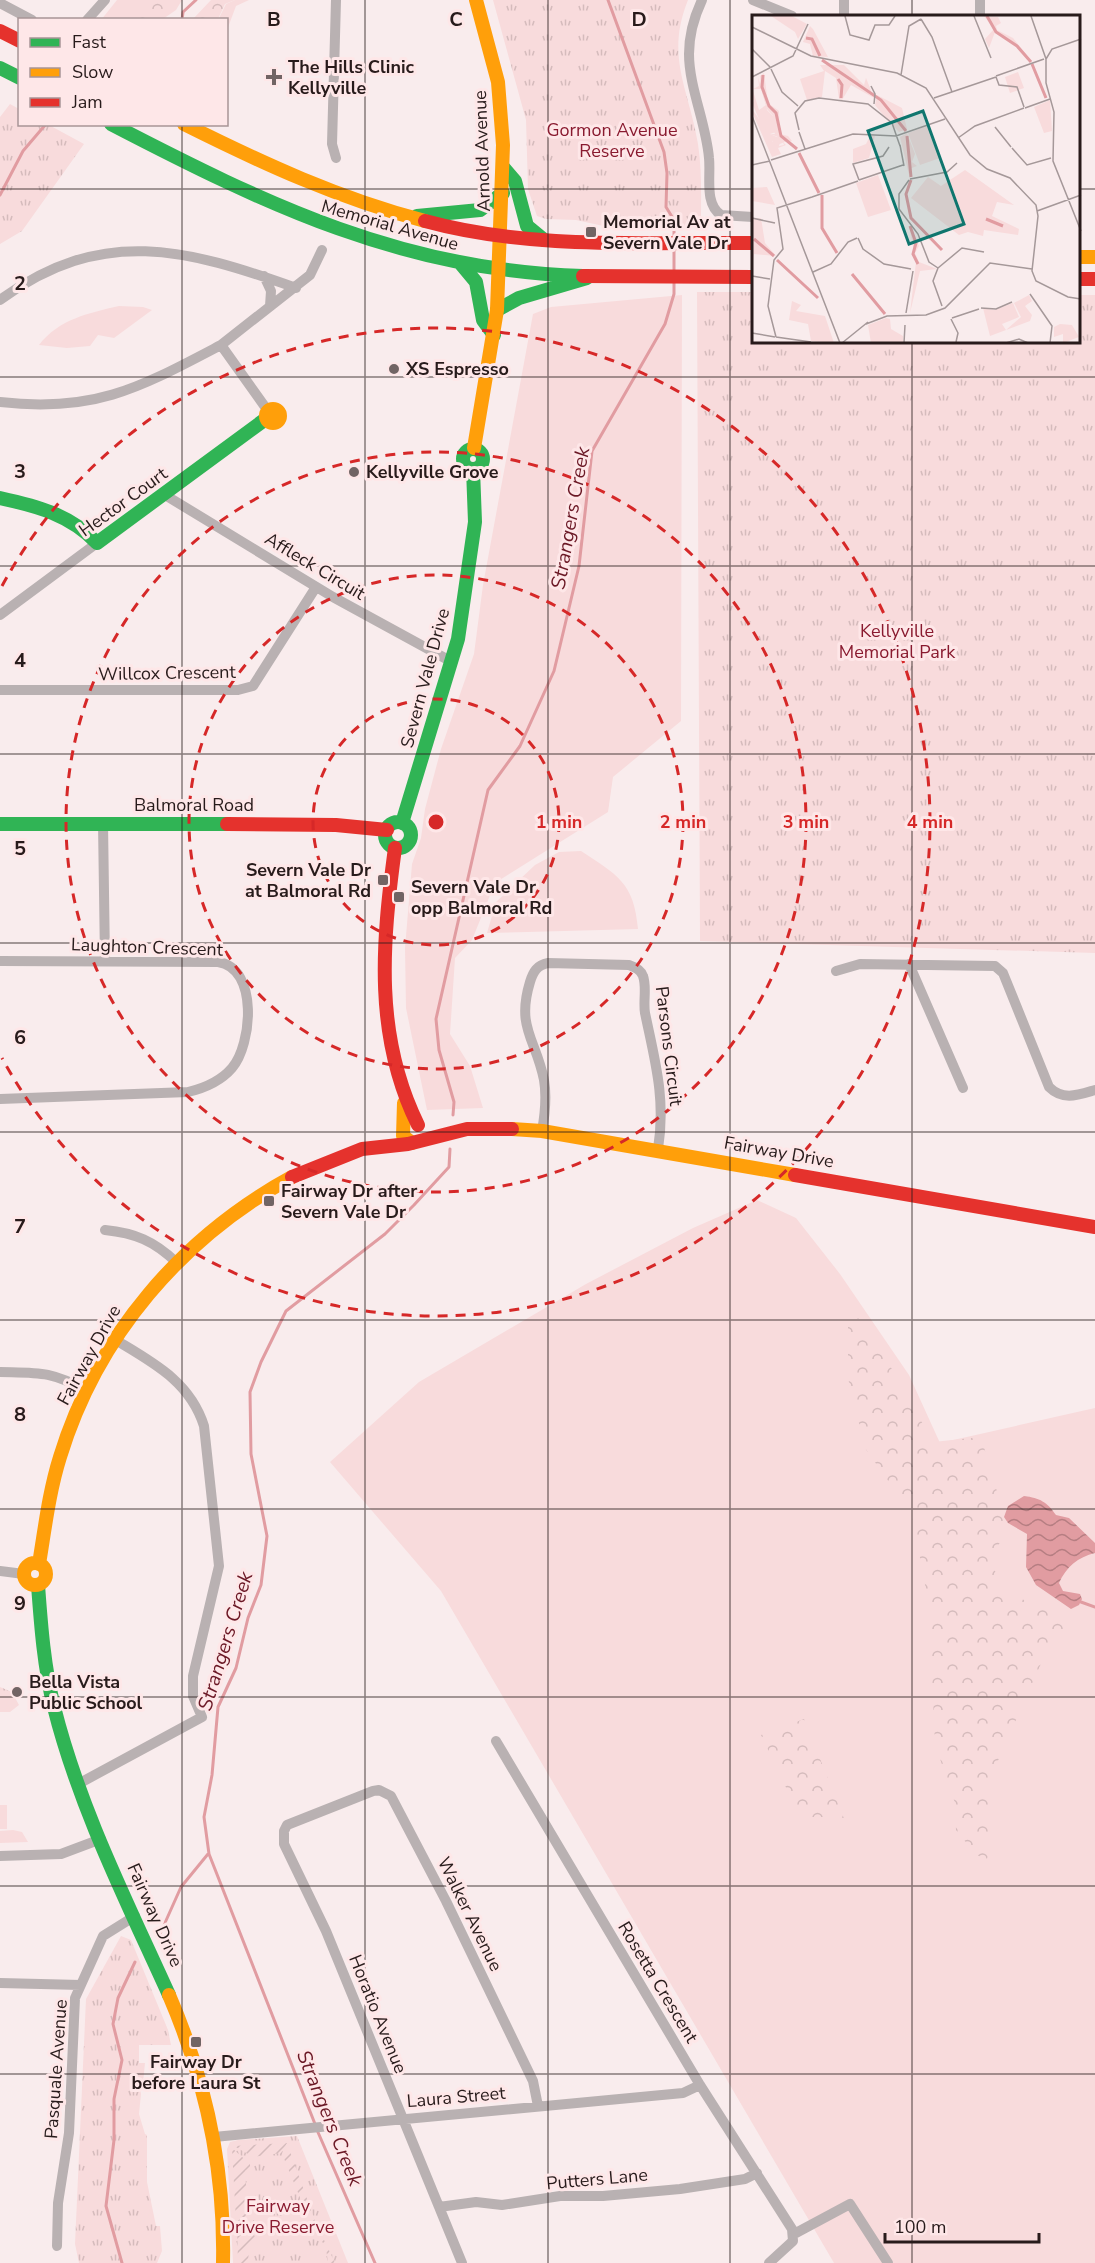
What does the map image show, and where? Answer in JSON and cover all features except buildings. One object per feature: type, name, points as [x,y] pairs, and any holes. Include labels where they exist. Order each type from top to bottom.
[{"type":"street","points":[[89,18],[105,0]]},
{"type":"street","points":[[336,0],[332,144],[336,158]]},
{"type":"street","name":"Arnold Avenue","points":[[476,0],[498,82],[503,167],[499,269]]},
{"type":"street","points":[[702,0],[691,32],[689,56],[691,75],[707,135],[711,202],[721,215],[752,217]]},
{"type":"street","points":[[753,0],[790,15]]},
{"type":"street","points":[[843,15],[844,0]]},
{"type":"street","points":[[980,15],[981,0]]},
{"type":"street","points":[[0,3],[28,18]]},
{"type":"street","points":[[0,31],[18,40]]},
{"type":"street","points":[[0,68],[18,77]]},
{"type":"street","name":"Memorial Avenue","points":[[115,126],[292,214],[360,239],[461,264],[499,269],[592,275],[752,277]]},
{"type":"street","name":"Memorial Avenue","points":[[188,126],[295,179],[405,217],[501,236],[544,241],[752,243]]},
{"type":"street","points":[[503,167],[514,181],[527,226],[544,241]]},
{"type":"street","points":[[405,217],[480,210],[503,193]]},
{"type":"street","points":[[0,300],[43,273],[76,260],[148,249],[216,261],[296,288]]},
{"type":"street","points":[[0,402],[31,405],[62,404],[115,395],[158,379],[221,345],[296,288],[310,275],[322,250]]},
{"type":"street","points":[[461,264],[476,282],[483,320],[494,336]]},
{"type":"street","points":[[494,336],[499,269]]},
{"type":"street","points":[[496,310],[521,294],[568,286],[592,275]]},
{"type":"street","points":[[264,276],[271,291],[270,306]]},
{"type":"street","name":"Severn Vale Drive","points":[[402,823],[452,662],[466,590],[475,522],[473,469],[480,467],[483,458],[474,448],[494,336]]},
{"type":"street","points":[[221,345],[267,415]]},
{"type":"street","name":"Hector Court","points":[[0,615],[165,495],[267,415]]},
{"type":"street","name":"Affleck Circuit","points":[[165,495],[316,587],[452,662]]},
{"type":"street","points":[[0,498],[56,513],[80,527],[97,543]]},
{"type":"street","name":"Willcox Crescent","points":[[0,690],[238,690],[253,686],[316,587]]},
{"type":"street","points":[[104,823],[105,961]]},
{"type":"street","points":[[402,823],[410,830],[410,841],[402,848],[395,848],[386,839],[387,830],[391,825],[402,823]]},
{"type":"street","name":"Balmoral Road","points":[[0,824],[326,825],[387,830]]},
{"type":"street","points":[[395,848],[386,944],[387,1000],[393,1059],[403,1098],[404,1139],[413,1143],[422,1137],[419,1126],[403,1098]]},
{"type":"street","name":"Laughton Crescent","points":[[0,961],[218,962],[236,969],[243,977],[246,990],[246,1034],[242,1050],[233,1067],[217,1082],[188,1092],[0,1099]]},
{"type":"street","name":"Parsons Circuit","points":[[542,1131],[545,1105],[544,1079],[526,1028],[523,1012],[533,974],[539,966],[548,963],[629,965],[637,969],[643,977],[646,1014],[660,1075],[661,1125],[658,1149]]},
{"type":"street","points":[[836,971],[860,964],[985,964],[1000,969],[1049,1087],[1063,1096],[1072,1097],[1095,1090]]},
{"type":"street","points":[[909,964],[963,1088]]},
{"type":"street","points":[[403,1130],[408,1124],[419,1126]]},
{"type":"street","name":"Fairway Drive","points":[[419,1126],[455,1131]]},
{"type":"street","name":"Fairway Drive","points":[[373,1146],[413,1143],[455,1131],[479,1129],[542,1131],[658,1149],[1095,1227]]},
{"type":"street","name":"Fairway Drive","points":[[39,1564],[56,1470],[86,1390],[114,1339],[136,1308],[176,1263],[224,1220],[280,1183],[322,1162],[373,1146],[403,1130]]},
{"type":"street","points":[[105,1230],[129,1232],[147,1239],[176,1263]]},
{"type":"street","points":[[80,1782],[202,1717],[193,1696],[193,1676],[219,1566],[204,1426],[198,1407],[172,1376],[114,1339]]},
{"type":"street","points":[[0,1372],[58,1375],[86,1390]]},
{"type":"street","points":[[39,1564],[46,1575],[38,1585],[27,1582],[24,1574],[28,1566],[39,1564]]},
{"type":"street","points":[[0,1571],[24,1574]]},
{"type":"street","name":"Fairway Drive","points":[[38,1585],[46,1674],[59,1726],[101,1839],[165,1983],[188,2044],[214,2137],[222,2194],[223,2263]]},
{"type":"street","name":"Rosetta Crescent","points":[[496,1741],[700,2085],[794,2235]]},
{"type":"street","name":"Walker Avenue","points":[[332,1806],[379,1790],[391,1796],[533,2081],[538,2106]]},
{"type":"street","name":"Horatio Avenue","points":[[332,1806],[287,1825],[284,1831],[284,1844],[326,1931],[462,2263]]},
{"type":"street","points":[[0,1856],[60,1854],[101,1839]]},
{"type":"street","name":"Pasquale Avenue","points":[[57,2246],[58,2203],[69,2133],[73,2013],[81,1986],[102,1936],[135,1916]]},
{"type":"street","points":[[0,1983],[81,1986]]},
{"type":"street","name":"Laura Street","points":[[214,2137],[683,2093],[700,2085]]},
{"type":"street","name":"Putters Lane","points":[[439,2207],[476,2202],[502,2205],[560,2196],[608,2196],[680,2189],[745,2179],[757,2173]]},
{"type":"street","points":[[769,2263],[790,2245],[794,2235],[850,2204],[888,2263]]},
{"type":"green space","points":[[117,0],[182,0],[176,10],[164,18],[103,18]]},
{"type":"green space","points":[[155,0],[172,0],[170,5],[155,13],[152,18],[135,18],[137,9],[141,6],[154,5]]},
{"type":"green space","points":[[211,0],[235,0],[225,4],[218,18],[194,18]]},
{"type":"green space","points":[[235,0],[249,0],[236,6],[228,27],[228,18],[219,18],[226,4]]},
{"type":"green space","name":"Gormon Avenue Reserve","points":[[493,0],[688,0],[681,20],[679,56],[698,144],[701,222],[697,228],[617,229],[576,220],[546,219],[537,216],[528,189],[526,120]]},
{"type":"green space","points":[[10,104],[18,108],[18,126],[51,126],[84,144],[22,231],[0,244],[0,117]]},
{"type":"green space","name":"Kellyville Memorial Park","points":[[697,292],[752,292],[752,344],[1080,344],[1080,295],[1095,295],[1095,953],[700,941]]},
{"type":"green space","points":[[682,295],[681,721],[613,777],[608,812],[495,883],[472,940],[455,958],[450,1034],[470,1066],[483,1108],[427,1110],[406,1008],[405,948],[412,864],[421,838],[425,809],[441,749],[474,654],[483,585],[533,314],[551,307]]},
{"type":"green space","points":[[119,306],[143,307],[152,310],[114,338],[98,335],[90,346],[67,348],[39,345],[56,329],[75,318]]},
{"type":"green space","points":[[581,851],[622,881],[632,900],[638,929],[487,933],[496,902],[535,865],[559,852]]},
{"type":"green space","points":[[757,1200],[796,1218],[840,1274],[909,1375],[940,1443],[1095,1408],[1095,2263],[834,2263],[441,1591],[330,1462],[419,1382],[586,1284],[693,1228]]},
{"type":"green space","points":[[848,1318],[863,1318],[933,1442],[981,1437],[1008,1529],[989,1561],[1008,1593],[1072,1621],[1047,1650],[989,1781],[992,1844],[987,1859],[976,1855],[956,1830],[955,1803],[935,1744],[929,1606],[912,1515],[865,1448],[848,1378]]},
{"type":"green space","points":[[0,1687],[12,1692],[19,1705],[10,1712],[0,1712]]},
{"type":"green space","points":[[804,1719],[845,1821],[838,1827],[824,1817],[800,1817],[761,1735]]},
{"type":"green space","points":[[0,1805],[7,1805],[7,1829],[0,1829]]},
{"type":"green space","points":[[0,1831],[22,1832],[28,1842],[0,1843]]},
{"type":"green space","points":[[121,1936],[131,1940],[168,2030],[171,2045],[139,2045],[139,2063],[145,2063],[143,2083],[139,2084],[141,2094],[139,2114],[147,2135],[147,2182],[156,2226],[160,2226],[162,2251],[157,2263],[79,2263],[75,2244],[86,1999]]},
{"type":"green space","name":"Fairway Drive Reserve","points":[[297,2136],[348,2263],[233,2263],[227,2149],[230,2142]]},
{"type":"green space","points":[[287,2143],[281,2153],[253,2157],[234,2146]]},
{"type":"green space","points":[[288,2146],[315,2221],[335,2263],[328,2263],[326,2248],[310,2222],[285,2161],[283,2156]]},
{"type":"green space","points":[[232,2148],[250,2164],[250,2168],[245,2171],[248,2215],[254,2220],[254,2230],[236,2221]]},
{"type":"green space","points":[[237,2225],[255,2236],[254,2245],[249,2248],[248,2263],[238,2263]]},
{"type":"water","points":[[1024,1496],[1039,1499],[1056,1515],[1069,1518],[1095,1543],[1095,1553],[1073,1564],[1059,1583],[1063,1591],[1080,1594],[1082,1599],[1079,1605],[1071,1609],[1036,1585],[1026,1567],[1027,1534],[1008,1523],[1004,1517],[1008,1506]]},
{"type":"waterway","points":[[182,18],[183,12],[196,0]]},
{"type":"waterway","name":"Strangers Creek","points":[[608,0],[664,152],[667,173],[666,207],[674,220],[674,237]]},
{"type":"waterway","points":[[0,195],[23,151],[44,126]]},
{"type":"waterway","name":"Strangers Creek","points":[[674,247],[674,273]]},
{"type":"waterway","name":"Strangers Creek","points":[[453,1115],[454,1102],[439,1050],[436,1019],[488,790],[520,746],[554,671],[579,566],[592,451],[665,324],[674,294],[674,283]]},
{"type":"waterway","name":"Strangers Creek","points":[[315,2124],[209,1854],[204,1817],[212,1775],[218,1707],[236,1668],[248,1618],[261,1585],[267,1536],[251,1454],[250,1392],[261,1362],[286,1311],[385,1234],[449,1167],[450,1149]]},
{"type":"waterway","points":[[1081,1602],[1095,1607]]},
{"type":"waterway","points":[[160,1934],[181,1887],[208,1854]]},
{"type":"waterway","points":[[122,2263],[106,2206],[114,2140],[114,2099],[122,2060],[113,2024],[118,1998],[135,1962]]},
{"type":"waterway","name":"Strangers Creek","points":[[317,2130],[375,2263]]},
{"type":"traffic: fast","points":[[0,68],[18,77]]},
{"type":"traffic: fast","points":[[115,126],[225,181],[282,206],[396,247],[456,262],[518,271],[583,276]]},
{"type":"traffic: fast","points":[[503,167],[515,181],[527,226],[544,240]]},
{"type":"traffic: fast","points":[[417,216],[480,210],[503,193]]},
{"type":"traffic: fast","points":[[461,264],[476,282],[483,320],[494,335]]},
{"type":"traffic: fast","points":[[497,310],[519,298],[587,278]]},
{"type":"traffic: fast","points":[[0,498],[53,513],[76,525],[97,543],[267,418]]},
{"type":"traffic: fast","points":[[469,449],[477,449],[483,455],[483,459],[483,463],[477,469],[469,469],[463,463],[463,455],[469,449]]},
{"type":"traffic: fast","points":[[402,823],[458,639],[475,522],[473,469]]},
{"type":"traffic: fast","points":[[398,822],[407,826],[411,835],[407,844],[398,848],[389,844],[385,835],[389,826],[398,822]]},
{"type":"traffic: fast","points":[[0,824],[227,824]]},
{"type":"traffic: fast","points":[[38,1585],[48,1677],[64,1744],[105,1854],[169,1995]]},
{"type":"traffic: slow","points":[[474,448],[497,310],[503,145],[498,82],[476,0]]},
{"type":"traffic: slow","points":[[188,126],[302,179],[362,202],[425,221]]},
{"type":"traffic: slow","points":[[1080,257],[1095,257]]},
{"type":"traffic: slow","points":[[273,409],[278,411],[280,416],[278,421],[273,423],[268,421],[266,416],[268,411],[273,409]]},
{"type":"traffic: slow","points":[[404,1103],[403,1136],[412,1143]]},
{"type":"traffic: slow","points":[[512,1129],[542,1131],[795,1175]]},
{"type":"traffic: slow","points":[[39,1564],[50,1497],[60,1457],[76,1413],[96,1371],[121,1331],[149,1294],[180,1260],[252,1201],[292,1177]]},
{"type":"traffic: slow","points":[[35,1563],[43,1566],[46,1574],[43,1582],[35,1585],[27,1582],[24,1574],[27,1566],[35,1563]]},
{"type":"traffic: slow","points":[[169,1995],[193,2060],[211,2126],[221,2194],[223,2263]]},
{"type":"traffic: jam","points":[[0,31],[18,40]]},
{"type":"traffic: jam","points":[[425,221],[506,237],[588,243],[752,243]]},
{"type":"traffic: jam","points":[[583,276],[752,277]]},
{"type":"traffic: jam","points":[[1080,279],[1095,279]]},
{"type":"traffic: jam","points":[[227,824],[336,825],[387,830]]},
{"type":"traffic: jam","points":[[395,848],[387,919],[385,989],[394,1058],[418,1125]]},
{"type":"traffic: jam","points":[[292,1177],[362,1149],[408,1144],[467,1129],[512,1129]]},
{"type":"traffic: jam","points":[[795,1175],[1095,1227]]},
{"type":"place","name":"The Hills Clinic Kellyville","points":[[274,77]]},
{"type":"place","name":"Memorial Av at Severn Vale Dr","points":[[591,232]]},
{"type":"place","name":"XS Espresso","points":[[394,369]]},
{"type":"place","name":"Kellyville Grove","points":[[354,472]]},
{"type":"place","name":"Severn Vale Dr at Balmoral Rd","points":[[383,880]]},
{"type":"place","name":"Severn Vale Dr opp Balmoral Rd","points":[[399,897]]},
{"type":"place","name":"Fairway Dr after Severn Vale Dr","points":[[269,1201]]},
{"type":"place","name":"Bella Vista Public School","points":[[17,1692]]},
{"type":"place","name":"Fairway Dr before Laura St","points":[[196,2042]]}]
